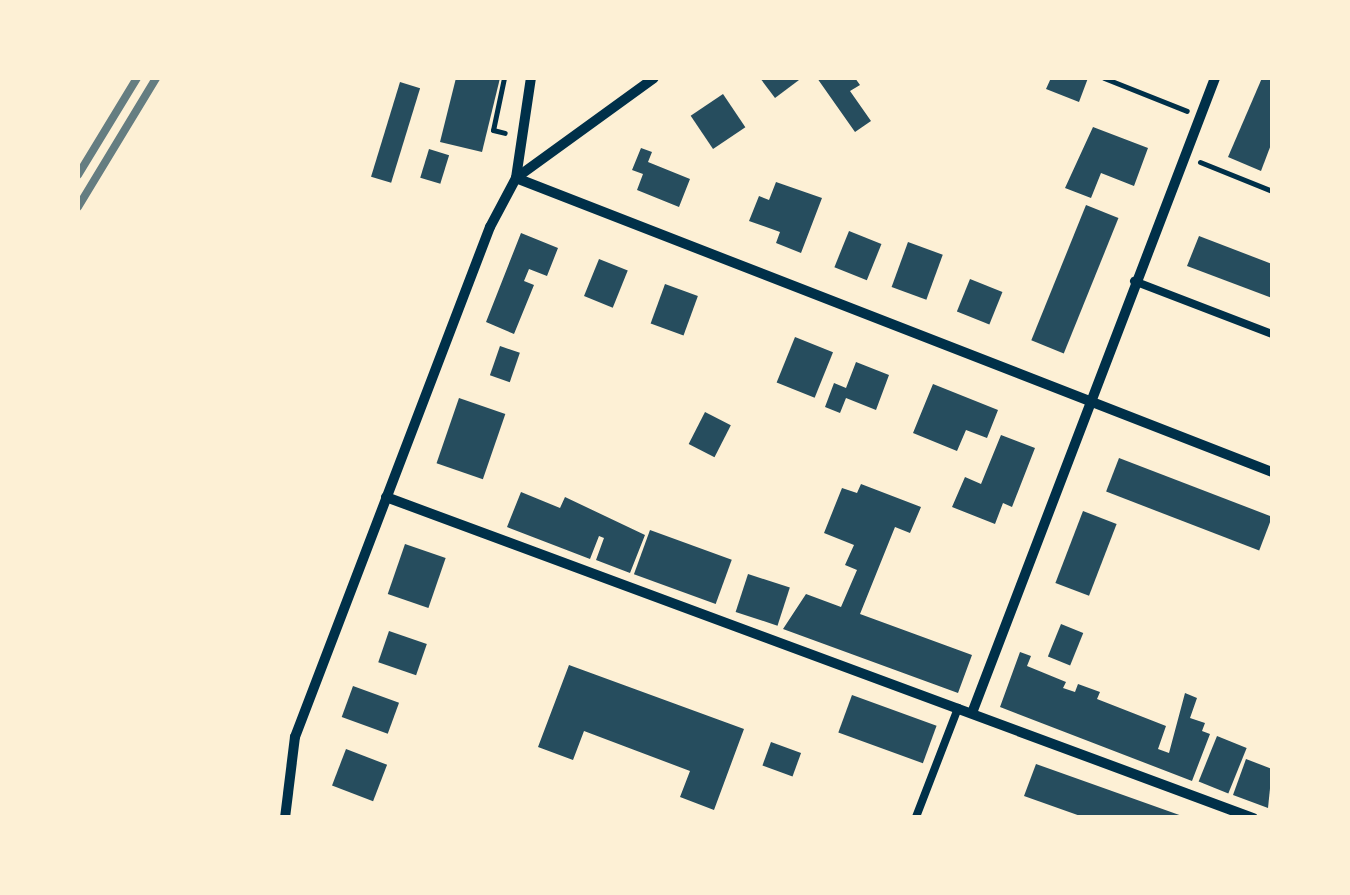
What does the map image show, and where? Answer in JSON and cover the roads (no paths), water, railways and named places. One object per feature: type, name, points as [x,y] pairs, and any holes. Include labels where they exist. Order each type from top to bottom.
[{"type":"street","points":[[285,818],[295,737],[490,228],[516,178],[530,78]]},
{"type":"street","points":[[516,178],[654,78]]},
{"type":"street","points":[[972,713],[1086,399],[1214,78]]},
{"type":"street","points":[[516,178],[1272,472]]},
{"type":"street","points":[[386,497],[1252,818]]},
{"type":"lane","points":[[1134,281],[1272,334]]},
{"type":"lane","points":[[916,817],[958,708]]},
{"type":"railway","points":[[78,175],[137,78]]},
{"type":"railway","points":[[78,207],[156,78]]}]
